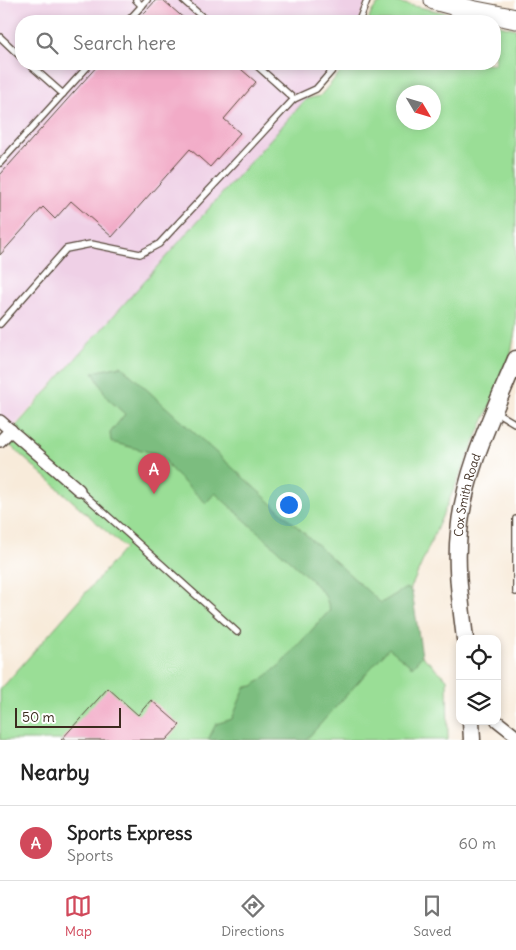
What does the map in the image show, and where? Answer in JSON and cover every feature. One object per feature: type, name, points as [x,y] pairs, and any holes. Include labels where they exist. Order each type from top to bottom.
[{"type":"main road","points":[[434,0],[496,15]]},
{"type":"main road","points":[[501,16],[516,19]]},
{"type":"street","name":"Cox Smith Road","points":[[464,635],[458,562],[461,515],[474,464],[516,359]]},
{"type":"street","points":[[0,420],[80,490]]},
{"type":"street","points":[[0,441],[11,430]]},
{"type":"street","points":[[501,724],[516,736]]},
{"type":"street","points":[[471,725],[472,740]]},
{"type":"lane","points":[[136,0],[142,6]]},
{"type":"lane","points":[[134,15],[147,0]]},
{"type":"lane","points":[[183,0],[200,15]]},
{"type":"lane","points":[[361,15],[367,0]]},
{"type":"lane","points":[[0,38],[15,52]]},
{"type":"lane","points":[[36,70],[62,94]]},
{"type":"lane","points":[[0,163],[84,70]]},
{"type":"lane","points":[[262,70],[294,98]]},
{"type":"lane","points":[[0,324],[66,249],[91,244],[140,254],[159,244],[294,98],[316,89],[333,70]]},
{"type":"lane","points":[[0,152],[5,157]]},
{"type":"lane","points":[[494,411],[516,424]]},
{"type":"lane","points":[[80,490],[237,632]]},
{"type":"lane","points":[[516,519],[516,592]]},
{"type":"shaded area","points":[[0,0],[367,0],[361,15],[15,15],[15,70],[333,70],[11,430],[0,421]]},
{"type":"green space","points":[[391,1],[455,15],[371,15],[376,6]]},
{"type":"green space","points":[[501,25],[516,29],[516,325],[510,360],[411,588],[408,604],[422,656],[447,679],[448,740],[0,740],[0,690],[125,548],[4,440],[306,99],[320,96],[342,70],[501,70]]},
{"type":"green space","points":[[121,366],[381,603],[406,588],[412,592],[422,656],[412,667],[389,648],[306,740],[208,740],[216,724],[232,719],[245,687],[253,686],[279,666],[330,610],[325,595],[310,579],[215,493],[206,503],[175,474],[161,455],[111,442],[110,433],[125,414],[108,399],[93,372]]},
{"type":"building","points":[[156,0],[163,0],[180,15],[142,15]]},
{"type":"building","points":[[94,70],[242,70],[256,82],[224,119],[240,133],[210,167],[190,149],[112,237],[71,201],[55,219],[43,207],[0,255],[0,175]]},
{"type":"building","points":[[108,688],[138,715],[151,700],[180,725],[166,740],[61,740]]},
{"type":"place","name":"Sports Express","points":[[154,494]]}]
